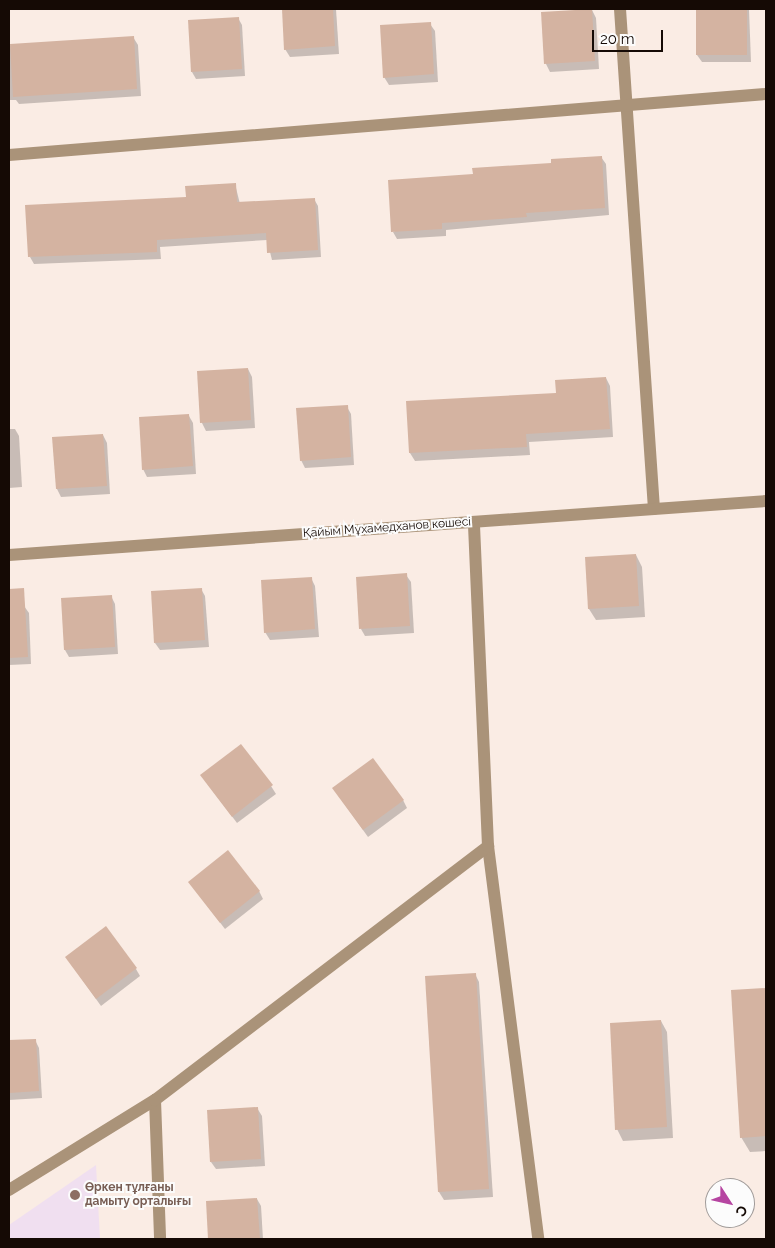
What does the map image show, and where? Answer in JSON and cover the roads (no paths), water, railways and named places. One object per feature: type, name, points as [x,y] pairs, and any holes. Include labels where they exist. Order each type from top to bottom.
[{"type":"street","points":[[620,9],[654,509]]},
{"type":"street","points":[[9,155],[766,94]]},
{"type":"street","name":"Қайым Мұхамедханов көшесі","points":[[9,555],[766,501]]},
{"type":"street","points":[[474,522],[488,846],[538,1239]]},
{"type":"street","points":[[9,1190],[155,1100],[488,846]]},
{"type":"street","points":[[155,1100],[160,1239]]},
{"type":"place","name":"Өркен тұлғаны дамыту орталығы","points":[[75,1195]]}]
